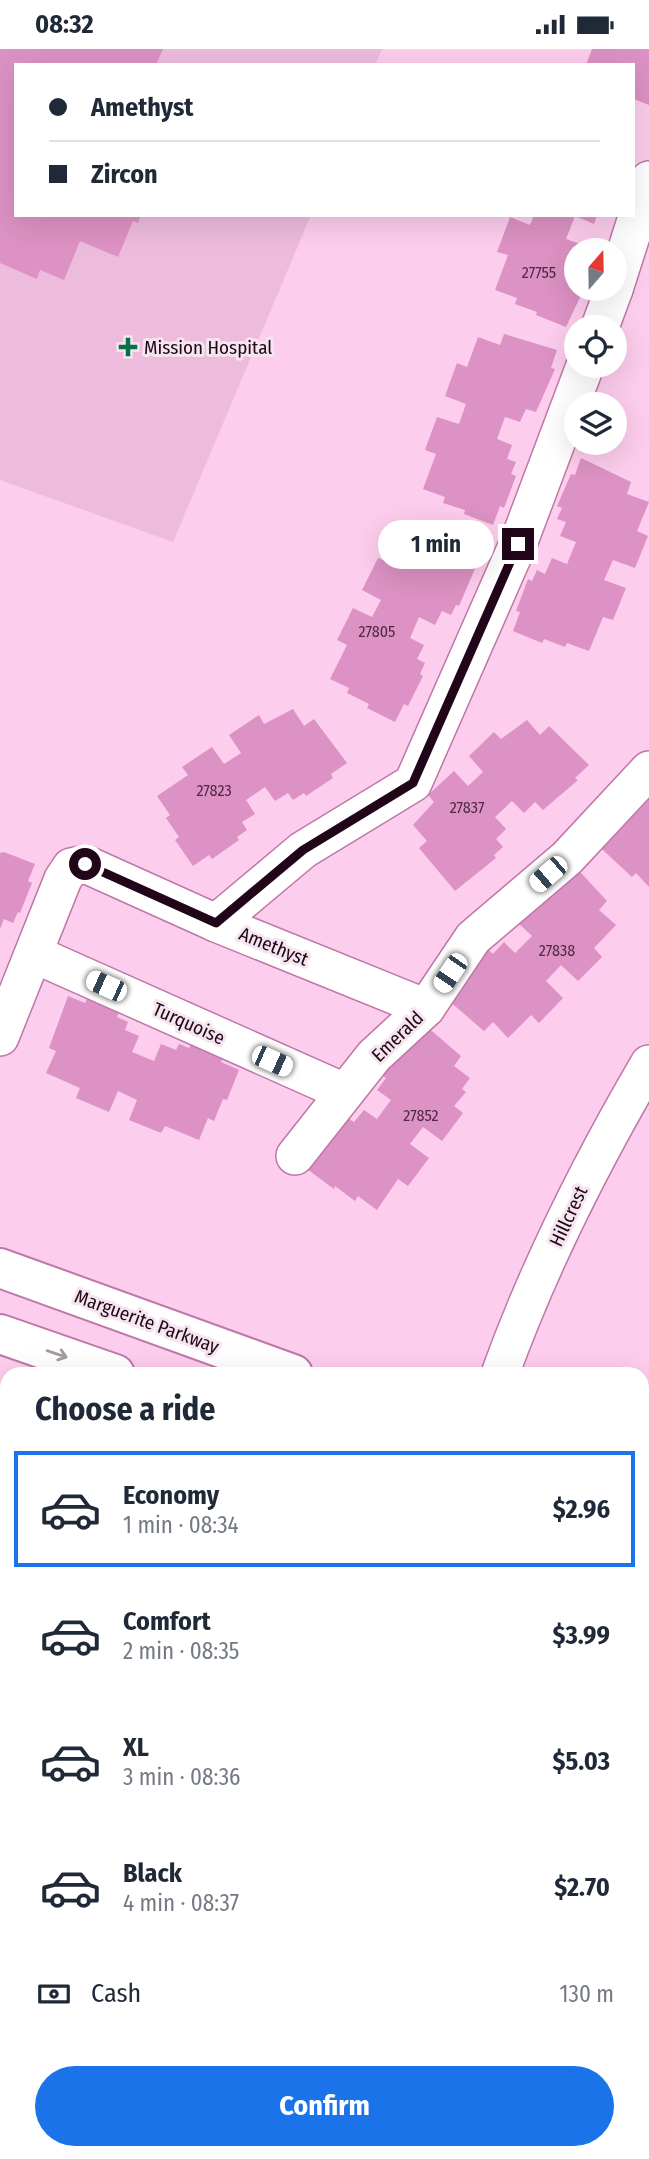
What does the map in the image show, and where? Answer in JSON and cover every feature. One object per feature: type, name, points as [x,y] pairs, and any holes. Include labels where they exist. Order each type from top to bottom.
[{"type":"main road","name":"Marguerite Parkway","points":[[0,1268],[274,1367]]},
{"type":"main road","points":[[1,1337],[93,1367]]},
{"type":"street","points":[[627,272],[649,180]]},
{"type":"street","points":[[216,923],[303,850],[413,783],[518,544],[580,378]]},
{"type":"street","name":"Emerald","points":[[295,1156],[374,1056],[426,1008],[474,938],[567,858],[649,770]]},
{"type":"street","name":"Amethyst","points":[[34,954],[63,879],[71,867],[85,864],[216,923],[426,1008]]},
{"type":"street","points":[[0,1037],[34,954]]},
{"type":"street","name":"Turquoise","points":[[34,954],[344,1092]]},
{"type":"street","name":"Hillcrest","points":[[503,1367],[531,1296],[597,1153],[649,1064]]},
{"type":"shaded area","name":"Mission Hospital","points":[[0,49],[382,49],[376,63],[14,63],[14,217],[310,217],[173,542],[0,480]]},
{"type":"building","points":[[0,49],[163,49],[157,63],[14,63],[14,217],[140,217],[138,223],[133,221],[118,257],[80,241],[64,280],[40,270],[37,279],[0,263]]},
{"type":"building","points":[[592,49],[649,49],[649,105],[635,99],[635,63],[587,63]]},
{"type":"building","points":[[510,217],[530,225],[533,217],[575,217],[566,238],[564,238],[564,301],[578,301],[572,315],[564,315],[564,326],[515,304],[517,298],[495,290],[508,255],[497,252]]},
{"type":"building","points":[[577,217],[596,217],[594,224]]},
{"type":"building","points":[[504,334],[557,350],[551,368],[555,369],[536,412],[526,409],[520,422],[505,417],[497,439],[512,445],[507,459],[516,462],[511,474],[516,476],[504,508],[500,506],[493,525],[464,514],[465,510],[443,503],[445,497],[423,489],[436,454],[425,450],[437,417],[459,424],[466,404],[445,396],[457,363],[467,367],[478,337],[500,345]]},
{"type":"building","points":[[581,458],[631,482],[627,494],[649,502],[637,531],[648,536],[635,568],[613,560],[604,580],[626,588],[613,620],[603,617],[589,651],[567,643],[565,647],[544,639],[542,643],[513,631],[520,612],[516,611],[528,579],[532,581],[537,570],[545,574],[552,558],[567,564],[576,542],[560,536],[566,522],[557,519],[562,508],[557,506],[571,474],[575,475]]},
{"type":"building","points":[[401,534],[423,545],[429,534],[480,557],[459,606],[456,605],[451,615],[442,611],[435,625],[419,617],[410,638],[424,645],[417,659],[425,663],[420,674],[423,676],[408,706],[404,704],[395,722],[367,708],[369,704],[347,693],[349,688],[330,679],[347,645],[337,640],[353,608],[372,617],[381,600],[362,590],[378,558],[388,562]]},
{"type":"building","points":[[293,709],[304,726],[314,719],[347,763],[331,774],[333,778],[306,796],[304,793],[293,800],[288,793],[275,801],[265,787],[246,800],[255,814],[242,822],[247,830],[237,837],[239,840],[212,859],[209,855],[193,866],[175,840],[179,837],[166,818],[170,815],[157,796],[188,775],[182,767],[212,747],[224,764],[241,753],[229,735],[259,715],[264,724]]},
{"type":"building","points":[[527,720],[540,735],[549,726],[589,765],[575,778],[578,780],[543,810],[535,802],[524,813],[512,801],[495,817],[506,829],[496,839],[503,847],[494,855],[496,858],[455,891],[419,848],[427,841],[413,825],[434,802],[428,795],[454,771],[468,786],[483,772],[469,756],[494,732],[501,739]]},
{"type":"building","points":[[639,795],[646,801],[649,798],[649,887],[636,873],[632,877],[591,839]]},
{"type":"building","points":[[4,852],[35,864],[28,881],[32,883],[20,913],[18,912],[13,923],[4,919],[0,929],[0,853]]},
{"type":"building","points":[[569,860],[607,901],[599,910],[616,925],[594,948],[602,957],[578,981],[561,965],[546,981],[563,998],[539,1023],[531,1015],[508,1038],[493,1022],[484,1031],[441,994],[486,947],[493,954],[504,942],[515,953],[532,936],[517,922]]},
{"type":"building","points":[[68,996],[85,1003],[87,999],[119,1013],[117,1017],[128,1022],[125,1030],[139,1036],[132,1052],[154,1061],[161,1044],[176,1050],[179,1044],[189,1048],[191,1044],[223,1058],[221,1062],[239,1070],[227,1100],[223,1099],[214,1121],[208,1118],[199,1140],[165,1126],[161,1133],[129,1120],[137,1100],[118,1091],[109,1112],[76,1098],[80,1088],[46,1073],[56,1051],[49,1048]]},
{"type":"building","points":[[419,1020],[461,1056],[454,1066],[470,1078],[462,1089],[466,1092],[454,1106],[463,1113],[442,1141],[423,1127],[410,1144],[429,1158],[408,1186],[398,1179],[377,1210],[358,1196],[355,1201],[335,1186],[334,1189],[307,1169],[346,1117],[354,1122],[364,1110],[377,1119],[391,1100],[377,1090],[386,1078],[379,1073]]},
{"type":"place","name":"Mission Hospital","points":[[128,347]]},
{"type":"route","points":[[85,864],[216,923],[303,850],[413,783],[518,544]]}]
